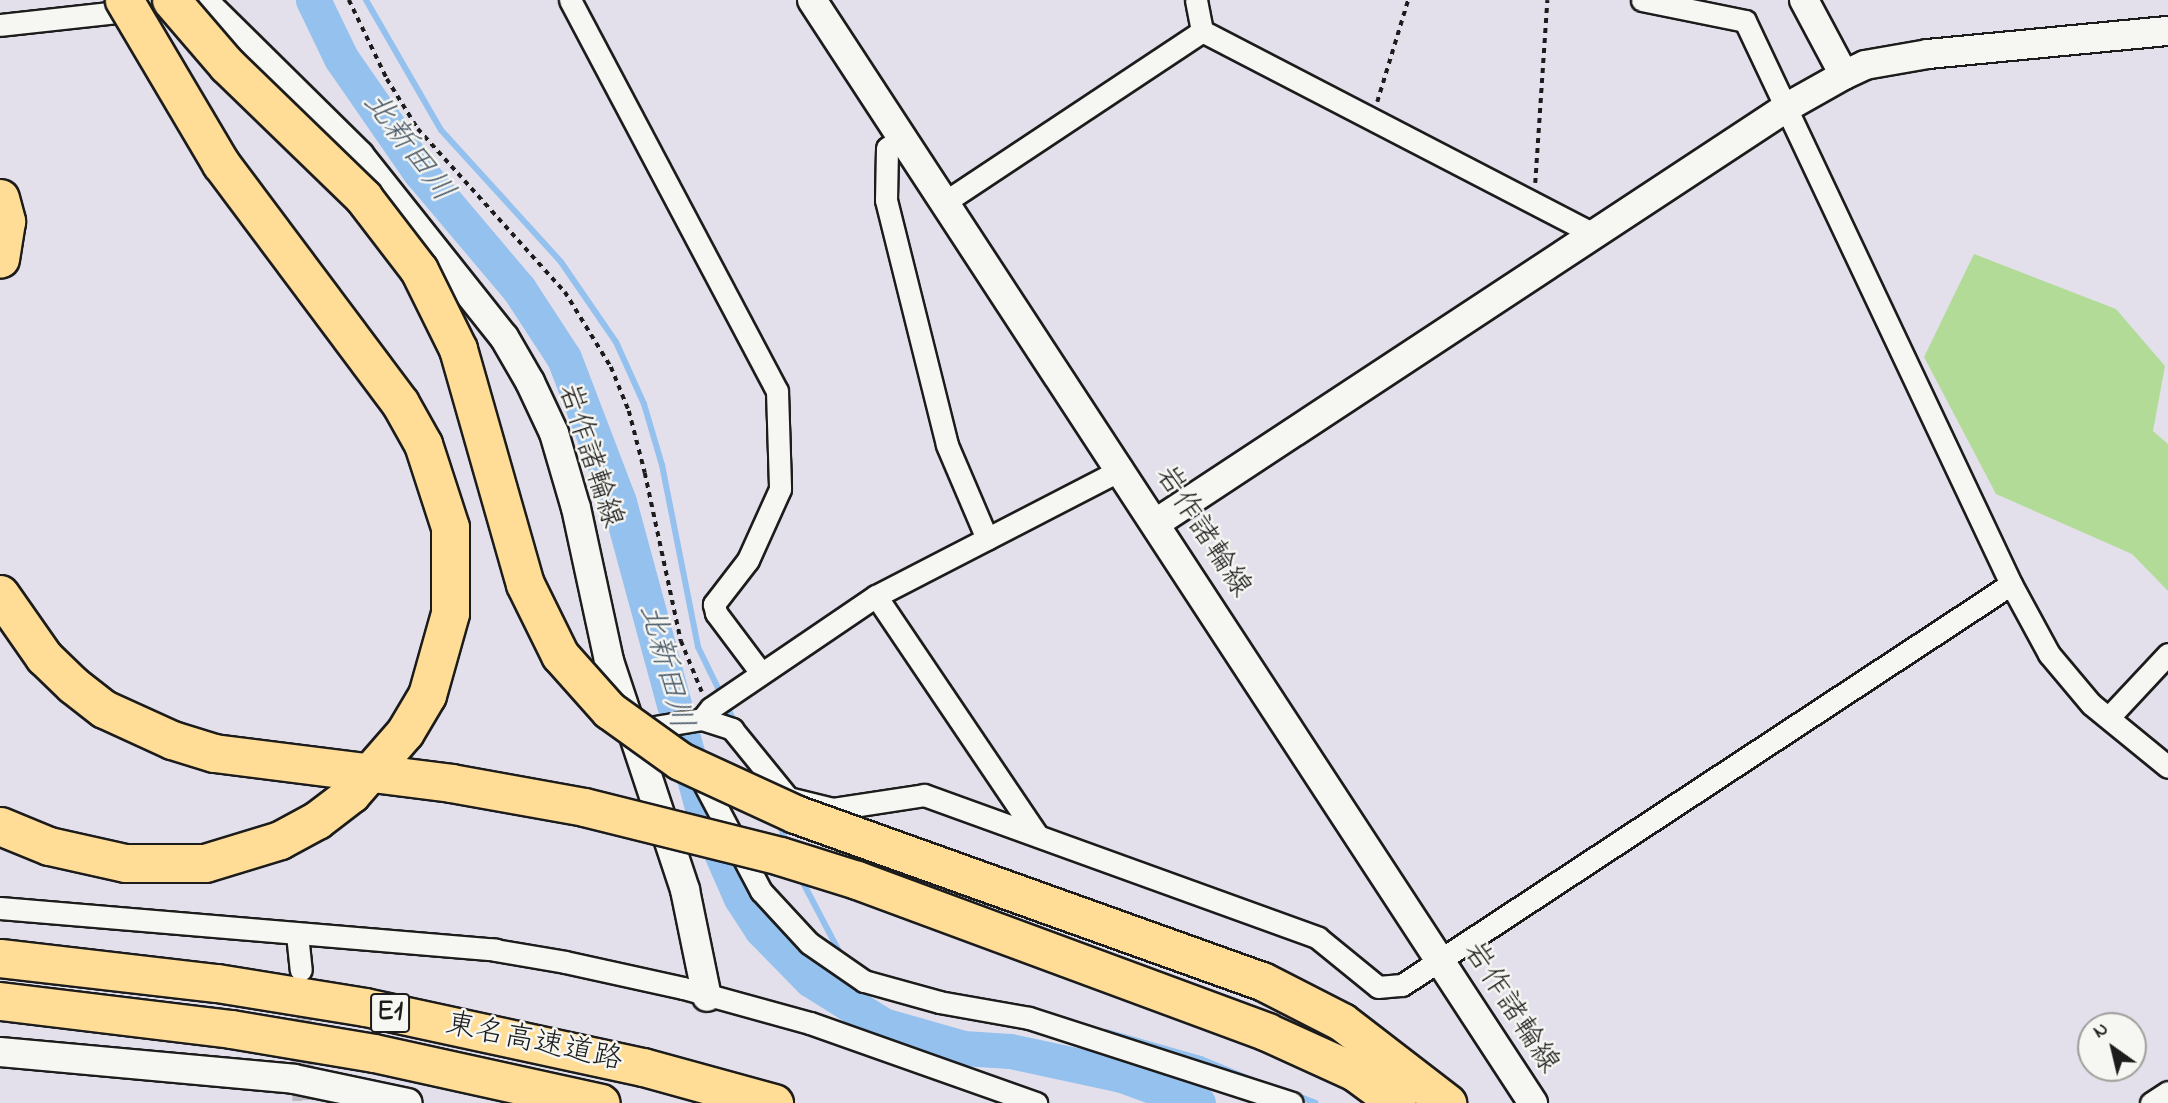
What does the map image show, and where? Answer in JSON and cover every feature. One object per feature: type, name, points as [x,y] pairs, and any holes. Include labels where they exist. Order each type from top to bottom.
[{"type":"highway","points":[[0,826],[83,856],[152,864],[205,863],[280,840],[317,820],[351,794],[405,733],[427,695],[450,612],[450,527],[423,444],[400,402],[220,164],[124,0]]},
{"type":"highway","points":[[196,1],[227,65],[363,197],[419,270],[458,349],[511,542],[531,597],[560,655],[609,710],[680,761],[795,814],[1262,981],[1342,1022],[1447,1103]]},
{"type":"highway","points":[[0,198],[6,221],[0,259]]},
{"type":"highway","points":[[0,594],[44,657],[73,685],[115,715],[172,740],[275,763],[545,799],[780,856],[857,880],[1267,1032],[1355,1072],[1396,1103]]},
{"type":"highway","name":"東名高速道路","points":[[0,958],[217,983],[365,1007],[643,1067],[774,1103]]},
{"type":"highway","name":"東名高速道路","points":[[0,1001],[231,1029],[361,1051],[601,1103]]},
{"type":"main road","name":"岩作諸輪線","points":[[812,0],[1122,470],[1533,1103]]},
{"type":"main road","points":[[1804,0],[1844,75]]},
{"type":"main road","name":"岩作諸輪線","points":[[196,1],[359,155],[504,337],[554,433],[576,508],[609,661],[630,732],[685,890],[707,997]]},
{"type":"main road","points":[[1156,523],[1789,106],[1844,75],[1866,65],[1928,54],[2168,31]]},
{"type":"main road","points":[[0,1052],[294,1079],[408,1103]]},
{"type":"street","points":[[570,0],[777,391],[780,489],[748,559],[715,604],[716,613],[761,673]]},
{"type":"street","points":[[1196,0],[1202,30]]},
{"type":"street","points":[[1642,0],[1745,22],[1789,106],[2011,584],[2067,679],[2168,767]]},
{"type":"street","points":[[0,25],[196,1]]},
{"type":"street","points":[[1202,30],[1594,234]]},
{"type":"street","points":[[945,202],[1202,30]]},
{"type":"street","points":[[903,137],[887,148],[886,200],[947,445],[987,539]]},
{"type":"street","points":[[630,732],[704,715],[761,673],[876,596],[1122,470]]},
{"type":"street","points":[[704,715],[732,729],[788,798],[833,809],[924,794],[1318,938],[1378,987],[1402,985],[1441,963],[2011,584]]},
{"type":"street","points":[[876,596],[1036,833]]},
{"type":"street","points":[[2110,716],[2168,654]]},
{"type":"street","points":[[673,723],[761,891],[809,943],[864,981],[939,1002],[1029,1018],[1292,1103]]},
{"type":"street","points":[[0,908],[495,950],[683,988],[906,1054],[1036,1103]]},
{"type":"street","points":[[297,934],[301,970]]},
{"type":"street","points":[[2151,1103],[2168,1092]]},
{"type":"path","points":[[349,0],[387,79],[418,128],[565,292],[611,367],[629,411],[681,642],[704,715]]},
{"type":"path","points":[[1372,119],[1408,0]]},
{"type":"path","points":[[1534,202],[1547,0]]},
{"type":"green space","points":[[1974,254],[2116,309],[2165,366],[2153,431],[2168,444],[2168,591],[2132,554],[1996,494],[1924,357]]},
{"type":"waterway","name":"北新田川","points":[[313,0],[341,58],[420,172],[519,289],[564,358],[619,502],[703,812],[741,898],[761,929],[811,980],[883,1025],[963,1048],[1010,1051],[1122,1075],[1198,1103]]},
{"type":"waterway","points":[[366,0],[441,130],[561,262],[616,342],[644,404],[662,465],[698,647],[735,723]]},
{"type":"waterway","points":[[779,822],[787,845]]},
{"type":"waterway","points":[[799,875],[841,955]]},
{"type":"waterway","points":[[1106,1032],[1201,1059],[1252,1080]]},
{"type":"waterway","points":[[1295,1095],[1316,1103]]},
{"type":"tunnel","points":[[301,986],[303,1103]]}]
